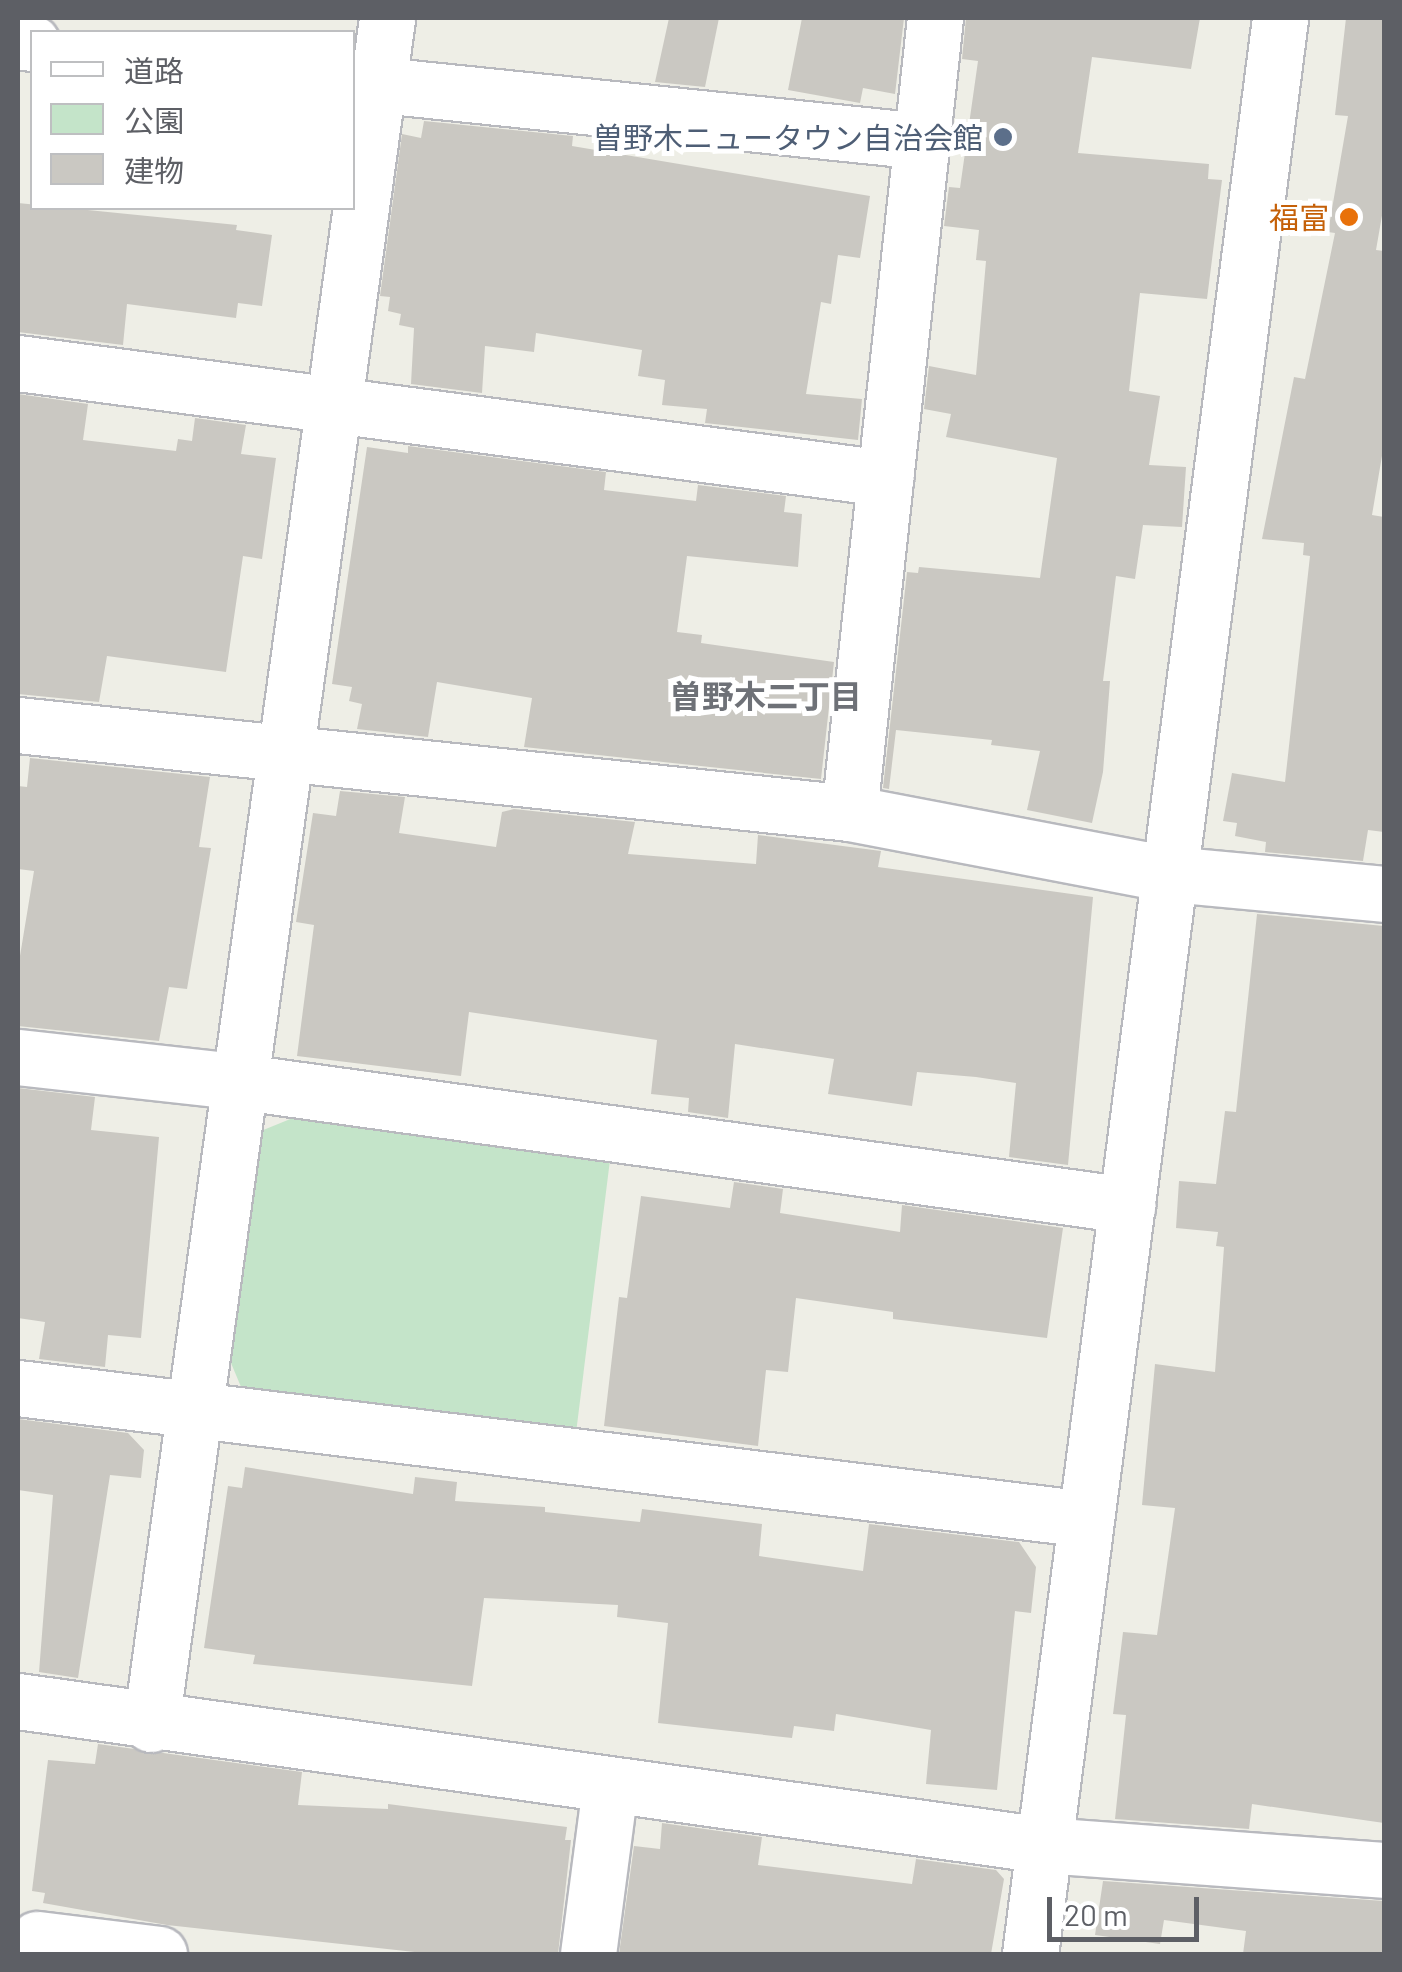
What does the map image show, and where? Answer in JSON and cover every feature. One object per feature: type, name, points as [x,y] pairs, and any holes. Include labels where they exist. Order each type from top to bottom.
[{"type":"street","points":[[355,181],[365,84],[387,18]]},
{"type":"street","points":[[848,813],[935,18]]},
{"type":"street","points":[[1030,1954],[1280,18]]},
{"type":"street","points":[[365,84],[922,141]]},
{"type":"street","points":[[151,1724],[192,1410],[243,1082],[332,403],[352,210]]},
{"type":"street","points":[[18,363],[885,478]]},
{"type":"street","points":[[18,725],[283,758],[848,813],[1170,874],[1384,894]]},
{"type":"street","points":[[18,1057],[243,1082],[1126,1205]]},
{"type":"street","points":[[18,1388],[1086,1520]]},
{"type":"street","points":[[18,1701],[151,1724],[1044,1845],[1384,1870]]},
{"type":"street","points":[[588,1954],[610,1787]]},
{"type":"street","points":[[36,1939],[159,1954]]},
{"type":"green space","points":[[305,1113],[610,1160],[575,1441],[244,1394],[231,1363],[256,1133]]},
{"type":"building","points":[[669,18],[719,18],[705,87],[655,82]]},
{"type":"building","points":[[802,18],[904,18],[895,94],[863,88],[860,103],[788,90]]},
{"type":"building","points":[[966,18],[1200,18],[1191,69],[1092,57],[1078,153],[1209,164],[1208,179],[1222,180],[1207,299],[1140,293],[1129,391],[1160,396],[1149,465],[1186,467],[1182,527],[1143,525],[1135,579],[1116,576],[1103,681],[1110,681],[1103,772],[1092,823],[1027,810],[1040,751],[991,745],[992,740],[896,730],[889,789],[883,788],[907,572],[918,573],[919,567],[1040,578],[1057,458],[946,437],[951,414],[924,409],[929,366],[976,375],[986,261],[976,260],[979,230],[944,226],[949,187],[960,188],[978,61],[962,59]]},
{"type":"building","points":[[1346,18],[1384,18],[1384,204],[1376,250],[1384,251],[1384,444],[1372,515],[1384,517],[1384,832],[1368,830],[1363,861],[1265,852],[1266,842],[1235,836],[1237,823],[1223,821],[1232,773],[1285,782],[1310,556],[1303,555],[1304,543],[1262,539],[1294,377],[1305,379],[1335,233],[1328,232],[1348,116],[1335,115]]},
{"type":"building","points":[[424,121],[573,136],[572,146],[870,196],[860,258],[838,255],[831,304],[821,302],[806,394],[862,399],[858,440],[705,423],[707,409],[662,405],[665,380],[638,376],[642,350],[536,333],[534,352],[485,346],[482,393],[411,384],[414,328],[399,325],[401,314],[388,311],[390,297],[380,296],[402,134],[421,138]]},
{"type":"building","points":[[18,203],[30,204],[30,210],[88,210],[237,225],[236,230],[272,235],[262,306],[238,303],[236,318],[127,304],[123,345],[18,332]]},
{"type":"building","points":[[18,394],[88,404],[83,440],[176,451],[178,439],[192,441],[195,418],[246,425],[241,454],[276,458],[262,559],[243,556],[226,672],[107,656],[99,702],[18,694]]},
{"type":"building","points":[[408,446],[606,472],[604,490],[696,501],[698,485],[786,496],[784,512],[802,514],[798,567],[687,556],[677,632],[702,635],[701,643],[834,662],[821,779],[524,747],[532,698],[437,682],[428,737],[357,729],[362,704],[349,701],[352,687],[332,684],[367,447],[408,453]]},
{"type":"building","points":[[30,758],[210,777],[199,847],[211,848],[187,989],[169,987],[159,1041],[18,1026],[18,968],[34,871],[18,869],[18,786],[27,787]]},
{"type":"building","points":[[340,791],[405,797],[399,833],[496,847],[502,812],[514,809],[635,822],[628,854],[756,864],[758,835],[881,851],[878,867],[1093,897],[1068,1165],[1009,1157],[1016,1083],[976,1077],[917,1072],[912,1106],[828,1094],[834,1059],[735,1044],[728,1118],[688,1112],[689,1098],[651,1094],[657,1040],[469,1012],[461,1076],[297,1056],[314,925],[296,922],[313,813],[336,816]]},
{"type":"building","points":[[1257,914],[1384,926],[1384,1823],[1252,1804],[1249,1829],[1115,1819],[1126,1715],[1113,1714],[1123,1632],[1157,1635],[1175,1508],[1142,1505],[1155,1364],[1215,1372],[1224,1247],[1216,1246],[1218,1232],[1176,1228],[1179,1181],[1216,1184],[1225,1111],[1236,1112]]},
{"type":"building","points":[[18,1088],[95,1097],[91,1130],[159,1137],[141,1338],[108,1335],[105,1367],[39,1359],[45,1322],[18,1318]]},
{"type":"building","points":[[734,1182],[783,1189],[780,1213],[900,1232],[902,1205],[1063,1228],[1047,1338],[893,1319],[893,1312],[796,1298],[788,1372],[766,1370],[758,1446],[604,1426],[619,1297],[627,1298],[641,1196],[730,1208]]},
{"type":"building","points":[[18,1419],[128,1433],[144,1450],[141,1478],[110,1475],[78,1678],[39,1672],[53,1495],[18,1490]]},
{"type":"building","points":[[245,1467],[413,1494],[415,1477],[457,1482],[455,1501],[545,1507],[545,1512],[640,1522],[642,1509],[762,1524],[759,1556],[863,1571],[869,1524],[1019,1542],[1036,1567],[1031,1613],[1015,1611],[997,1790],[926,1784],[931,1730],[836,1714],[834,1731],[794,1726],[792,1738],[658,1723],[668,1623],[617,1617],[618,1605],[484,1598],[472,1686],[253,1664],[255,1655],[204,1648],[228,1486],[242,1488]]},
{"type":"building","points":[[98,1744],[302,1772],[298,1805],[388,1809],[388,1804],[567,1827],[565,1840],[571,1840],[558,1954],[433,1954],[167,1925],[43,1903],[45,1893],[32,1891],[48,1760],[95,1764]]},
{"type":"building","points":[[662,1823],[762,1837],[758,1865],[912,1884],[916,1859],[996,1870],[1004,1879],[991,1954],[619,1954],[634,1846],[660,1849]]},
{"type":"building","points":[[1103,1881],[1384,1901],[1382,1954],[1243,1954],[1246,1931],[1164,1920],[1160,1944],[1095,1935]]},
{"type":"place","name":"曽野木ニュータウン自治会館","points":[[1003,137]]},
{"type":"place","name":"福富","points":[[1349,217]]},
{"type":"district","name":"曽野木二丁目","points":[[766,695]]}]
